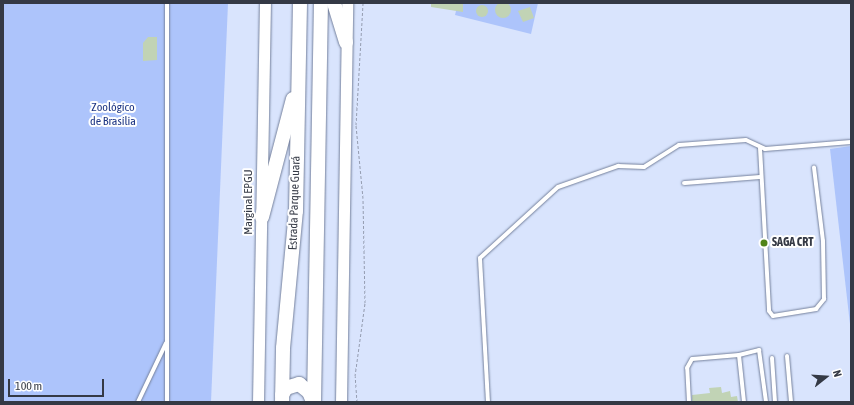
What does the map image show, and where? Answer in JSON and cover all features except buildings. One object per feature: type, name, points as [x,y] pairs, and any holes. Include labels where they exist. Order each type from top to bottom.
[{"type":"highway","name":"Estrada Parque Guará","points":[[282,398],[282,348],[296,211],[300,3]]},
{"type":"highway","name":"Estrada Parque Guará","points":[[313,402],[321,3]]},
{"type":"highway","points":[[334,3],[346,42]]},
{"type":"highway","points":[[262,217],[298,84]]},
{"type":"highway","points":[[282,398],[286,388],[299,384],[309,392],[313,402]]},
{"type":"street","name":"Marginal EPGU","points":[[258,402],[265,3]]},
{"type":"street","points":[[341,402],[347,3]]},
{"type":"lane","points":[[167,3],[167,402]]},
{"type":"lane","points":[[488,402],[478,265],[487,251],[558,187],[581,177],[618,166],[644,167],[679,145],[741,140],[760,148],[851,142]]},
{"type":"lane","points":[[760,148],[769,311],[781,316],[816,309],[824,299],[823,241],[814,168]]},
{"type":"lane","points":[[684,183],[761,177]]},
{"type":"lane","points":[[138,402],[166,341]]},
{"type":"lane","points":[[688,402],[687,368],[692,359],[739,355],[741,351],[761,352],[766,402]]},
{"type":"lane","points":[[739,355],[744,402]]},
{"type":"lane","points":[[787,356],[791,402]]},
{"type":"lane","points":[[772,358],[775,402]]},
{"type":"path","points":[[357,402],[355,376],[365,303],[362,198],[356,125],[363,3]]},
{"type":"green space","name":"Zoológico de Brasília","points":[[3,3],[228,3],[211,402],[3,402]]},
{"type":"green space","points":[[458,3],[538,3],[531,34],[455,15]]},
{"type":"green space","points":[[851,146],[851,333],[830,149]]},
{"type":"place","name":"SAGA CRT","points":[[764,243]]}]
